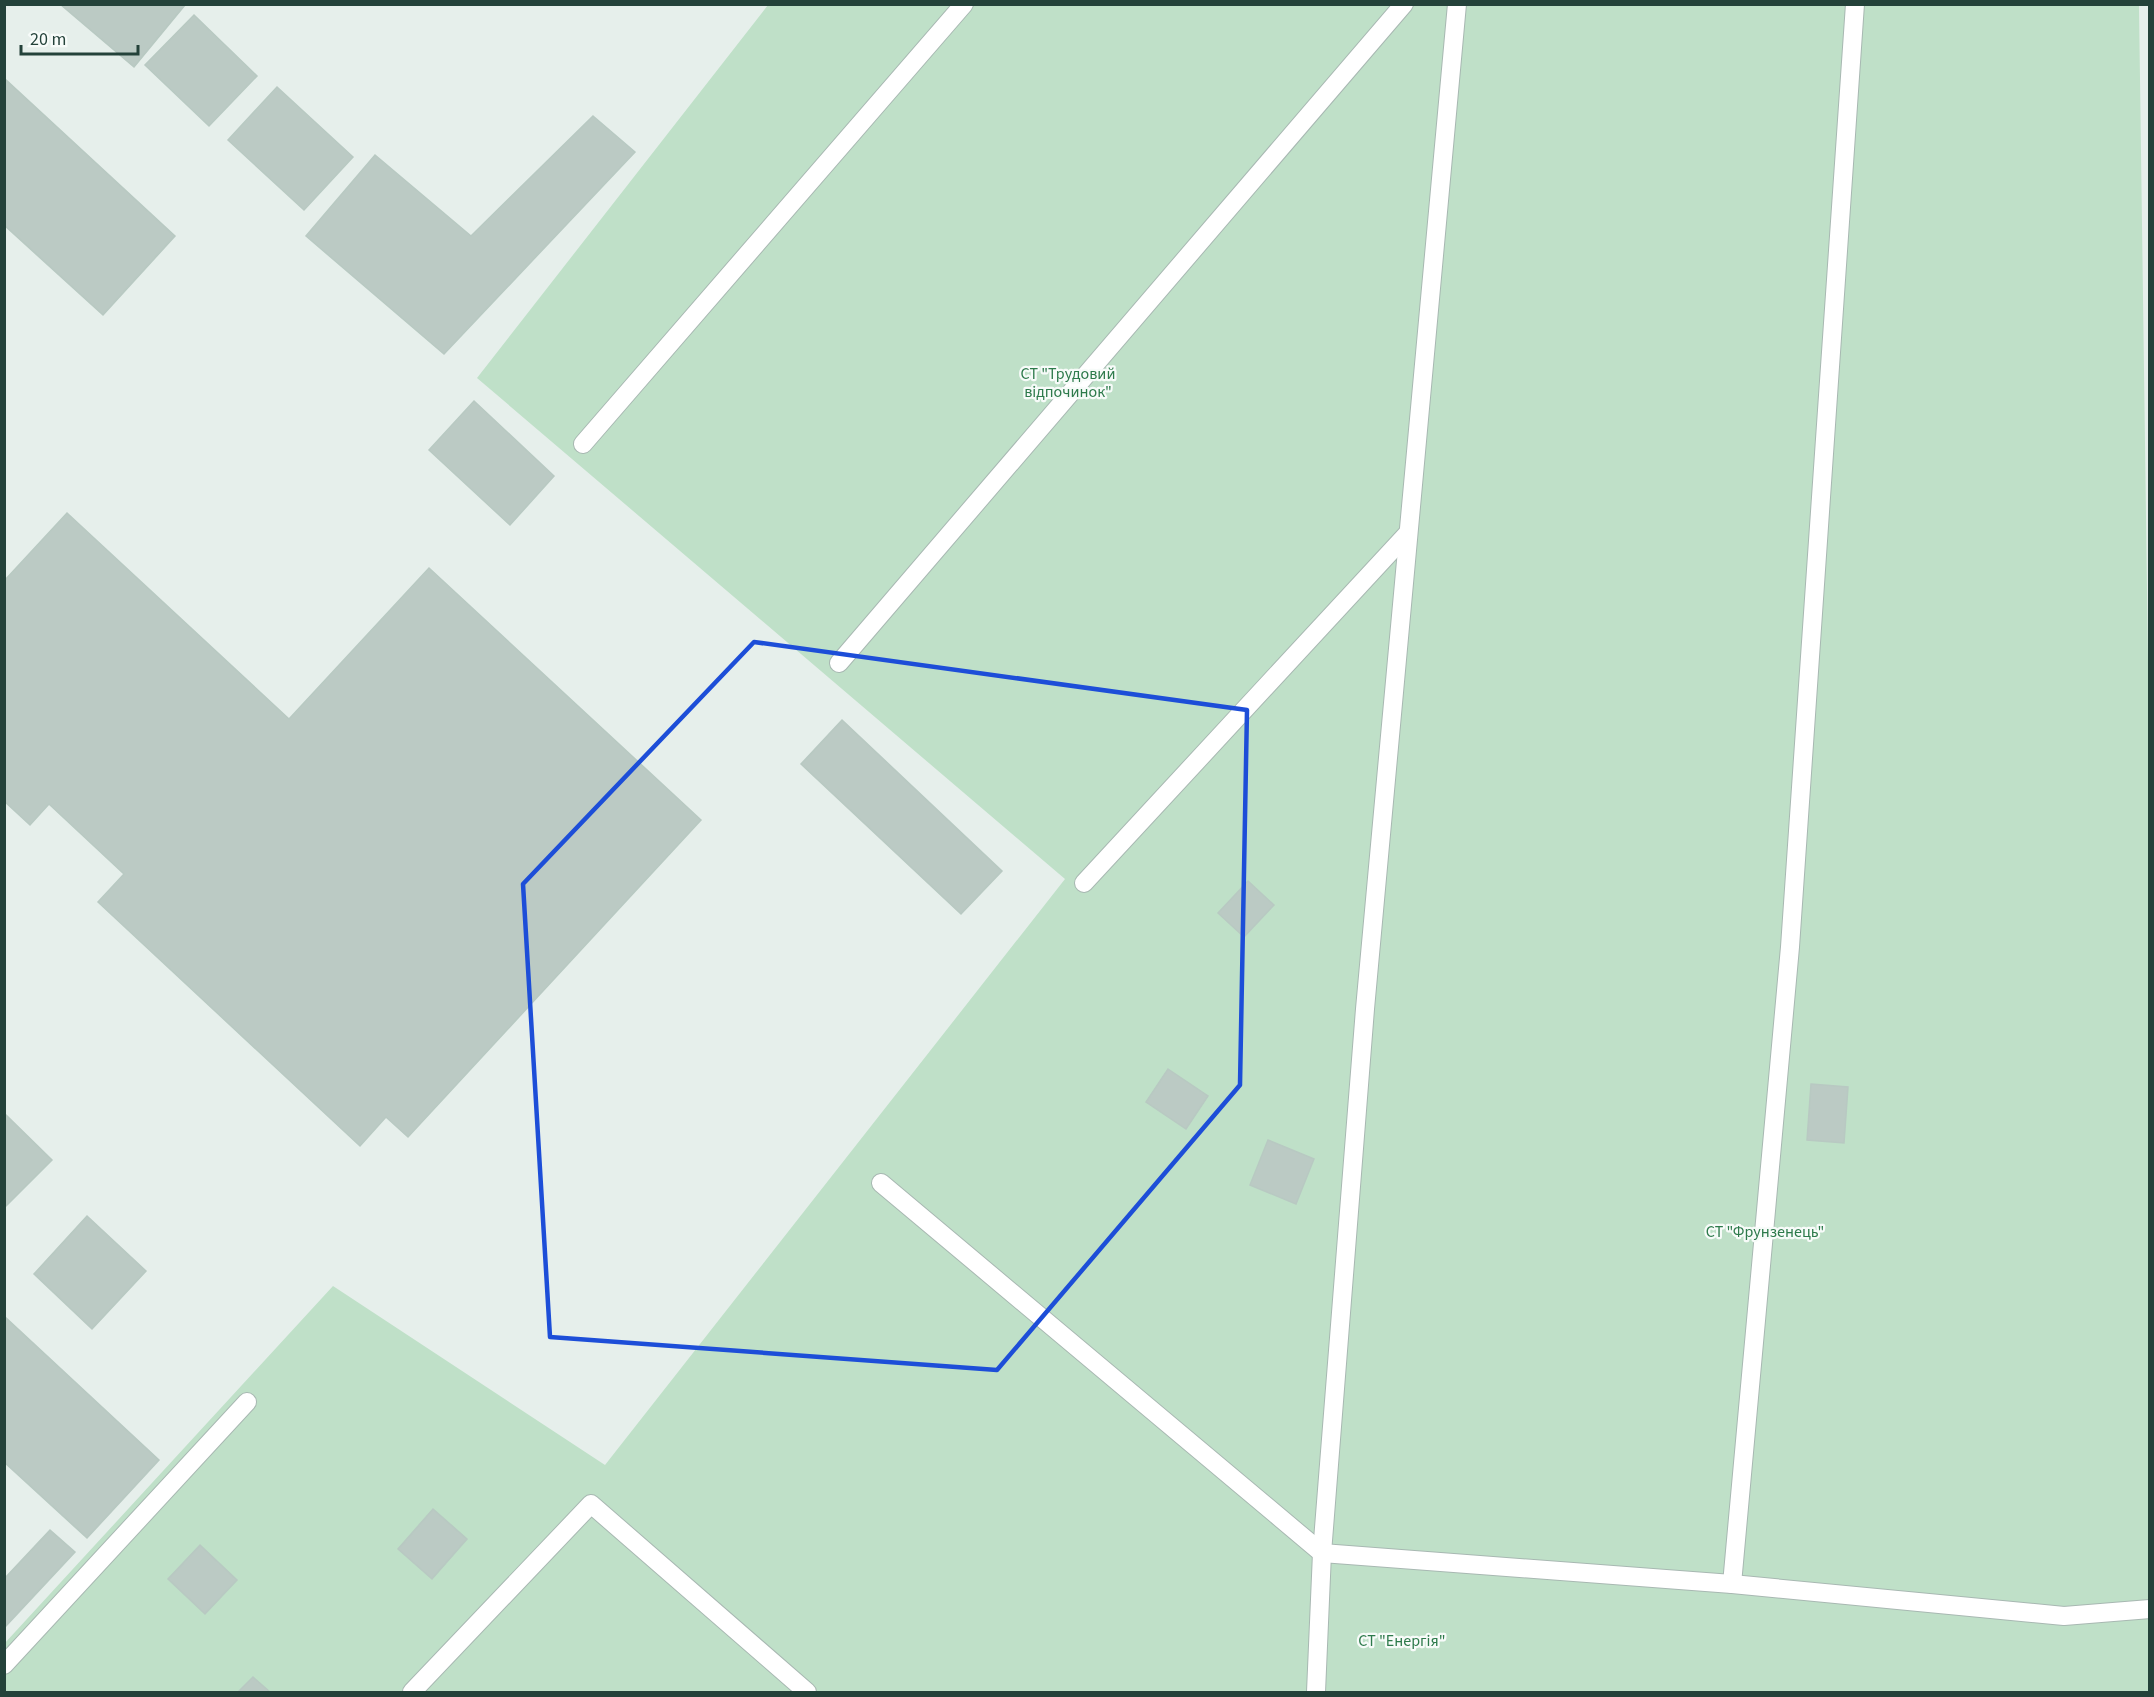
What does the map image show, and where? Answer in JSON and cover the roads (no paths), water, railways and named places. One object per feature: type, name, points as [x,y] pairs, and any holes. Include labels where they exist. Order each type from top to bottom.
[{"type":"lane","points":[[583,444],[964,4]]},
{"type":"lane","points":[[839,663],[1404,4]]},
{"type":"lane","points":[[1316,1692],[1322,1553],[1365,1009],[1457,4]]},
{"type":"lane","points":[[1732,1584],[1790,947],[1855,4]]},
{"type":"lane","points":[[1084,883],[1407,534]]},
{"type":"lane","points":[[881,1183],[1322,1553],[1732,1584],[2064,1616],[2150,1609]]},
{"type":"lane","points":[[4,1665],[247,1402]]},
{"type":"lane","points":[[412,1692],[591,1504],[807,1692]]},
{"type":"park label","name":"СТ \"Трудовий відпочинок\"","points":[[1068,383]]},
{"type":"park label","name":"СТ \"Фрунзенець\"","points":[[1765,1232]]},
{"type":"park label","name":"СТ \"Енергія\"","points":[[1402,1641]]}]
